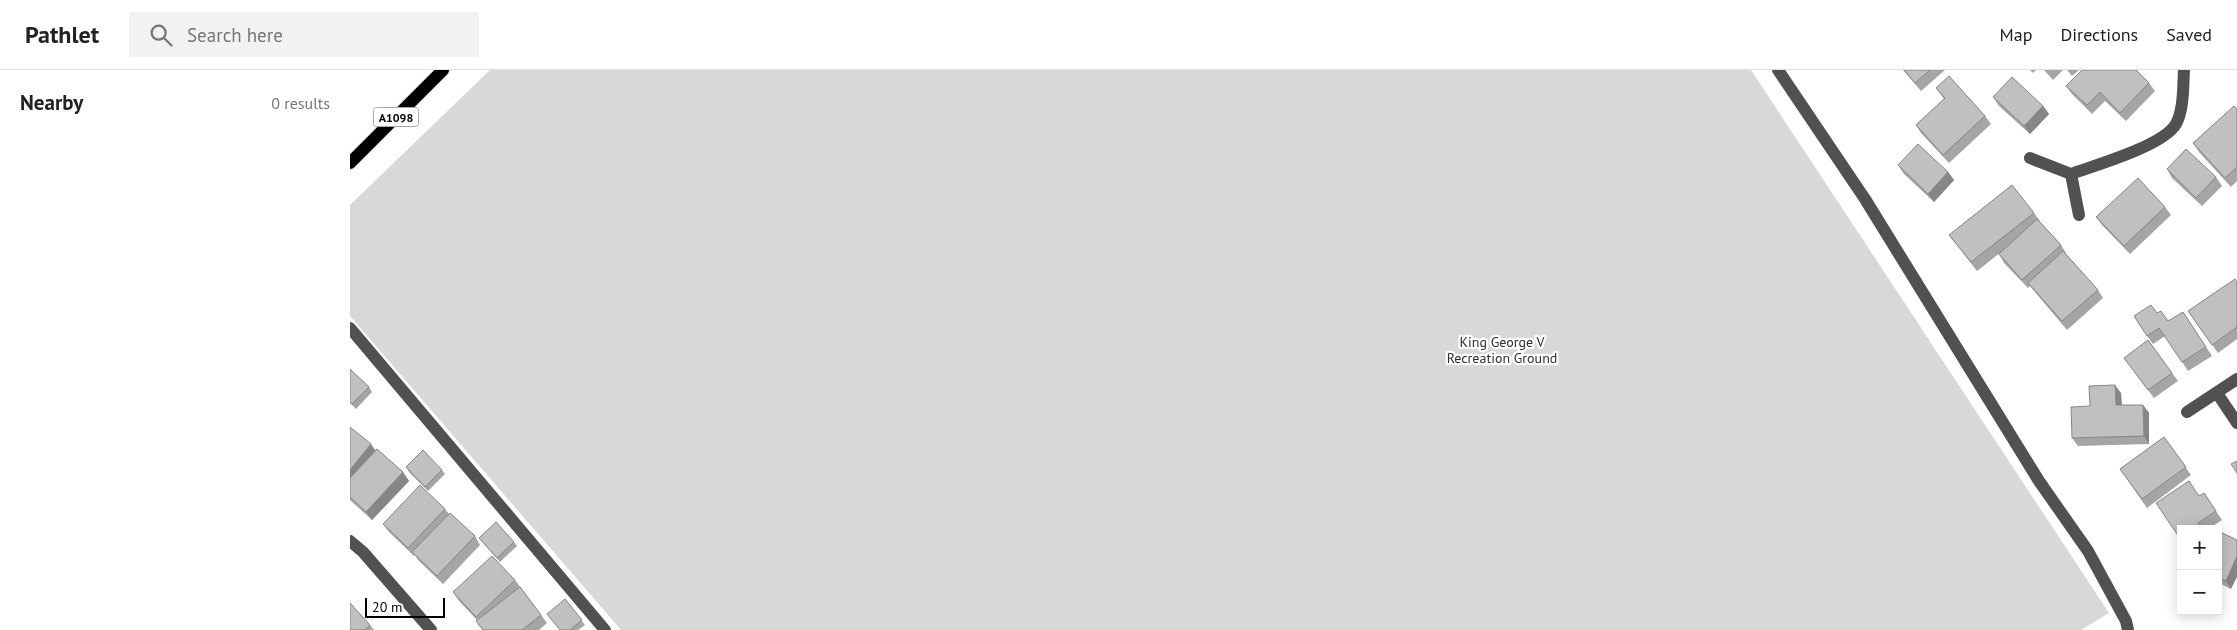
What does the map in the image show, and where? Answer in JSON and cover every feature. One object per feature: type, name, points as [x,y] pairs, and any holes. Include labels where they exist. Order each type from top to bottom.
[{"type":"main road","name":"A1098","points":[[350,163],[443,70]]},
{"type":"street","points":[[1778,70],[1865,199],[2039,481],[2088,551],[2126,621],[2128,630]]},
{"type":"street","points":[[2030,158],[2071,174],[2144,147],[2168,134],[2176,123],[2180,110],[2184,70]]},
{"type":"street","points":[[2071,174],[2079,215]]},
{"type":"street","points":[[350,328],[605,630]]},
{"type":"street","points":[[2187,412],[2237,379]]},
{"type":"street","points":[[2217,393],[2237,423]]},
{"type":"street","points":[[350,541],[363,552],[431,630]]},
{"type":"green space","name":"King George V Recreation Ground","points":[[490,70],[1751,70],[2109,613],[2081,630],[621,630],[350,316],[350,205]]},
{"type":"building","points":[[1904,70],[1930,70],[1915,83]]},
{"type":"building","points":[[2082,70],[2136,70],[2149,83],[2120,113],[2100,92],[2087,105],[2066,86]]},
{"type":"building","points":[[1949,76],[1985,116],[1943,155],[1916,125],[1945,98],[1936,88]]},
{"type":"building","points":[[2012,77],[2043,106],[2024,126],[1993,97]]},
{"type":"building","points":[[2234,106],[2237,109],[2237,167],[2225,178],[2193,143]]},
{"type":"building","points":[[1918,144],[1948,172],[1928,194],[1898,165]]},
{"type":"building","points":[[2186,149],[2216,177],[2196,198],[2167,169]]},
{"type":"building","points":[[2138,178],[2165,207],[2124,246],[2096,217]]},
{"type":"building","points":[[2012,185],[2034,213],[1971,262],[1949,235]]},
{"type":"building","points":[[2037,219],[2061,245],[2022,280],[1999,254]]},
{"type":"building","points":[[2063,251],[2098,290],[2062,321],[2028,283]]},
{"type":"building","points":[[2235,279],[2237,282],[2237,327],[2212,345],[2188,311]]},
{"type":"building","points":[[2151,305],[2157,313],[2161,311],[2168,321],[2183,312],[2206,347],[2182,362],[2159,328],[2147,336],[2134,316]]},
{"type":"building","points":[[2148,340],[2172,373],[2148,390],[2124,358]]},
{"type":"building","points":[[350,369],[369,387],[352,404],[350,402]]},
{"type":"building","points":[[2115,385],[2116,405],[2143,405],[2144,436],[2072,438],[2071,407],[2090,406],[2089,386]]},
{"type":"building","points":[[350,427],[371,444],[350,470]]},
{"type":"building","points":[[2164,437],[2186,467],[2142,499],[2120,469]]},
{"type":"building","points":[[377,449],[403,472],[366,512],[350,497],[350,478]]},
{"type":"building","points":[[423,450],[442,470],[425,487],[406,467]]},
{"type":"building","points":[[2237,461],[2237,473],[2231,464]]},
{"type":"building","points":[[2189,481],[2199,496],[2204,493],[2216,511],[2198,523],[2199,525],[2177,525],[2177,534],[2156,503]]},
{"type":"building","points":[[420,485],[445,509],[408,548],[383,524]]},
{"type":"building","points":[[450,513],[475,536],[437,576],[412,552]]},
{"type":"building","points":[[496,522],[514,542],[497,558],[479,538]]},
{"type":"building","points":[[2222,533],[2237,540],[2237,556],[2226,581],[2222,579]]},
{"type":"building","points":[[492,556],[515,580],[476,617],[453,592]]},
{"type":"building","points":[[520,587],[541,615],[522,630],[483,630],[476,621]]},
{"type":"building","points":[[565,599],[582,620],[570,630],[560,630],[547,614]]},
{"type":"building","points":[[350,603],[370,625],[365,630],[350,630]]}]
